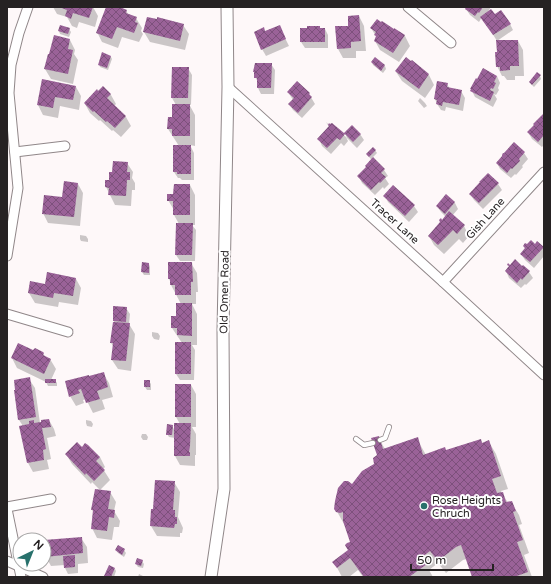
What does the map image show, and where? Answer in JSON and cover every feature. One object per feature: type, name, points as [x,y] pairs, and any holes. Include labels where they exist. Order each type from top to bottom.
[{"type":"street","points":[[7,256],[18,188],[9,93],[11,65],[28,7]]},
{"type":"street","name":"Old Omen Road","points":[[211,577],[224,489],[223,330],[228,88],[227,7]]},
{"type":"street","points":[[408,7],[451,43]]},
{"type":"street","name":"Tracer Lane","points":[[228,88],[444,282],[544,375]]},
{"type":"street","points":[[15,152],[65,146]]},
{"type":"street","name":"Gish Lane","points":[[444,282],[544,172]]},
{"type":"street","points":[[7,314],[68,332]]},
{"type":"street","points":[[12,532],[7,508],[51,499]]},
{"type":"street","points":[[32,572],[43,577]]},
{"type":"lane","points":[[380,440],[385,438],[389,427]]},
{"type":"lane","points":[[356,439],[364,445],[373,443]]},
{"type":"building","points":[[59,7],[93,7],[89,18],[73,13],[71,19],[65,16],[67,10]]},
{"type":"building","points":[[106,7],[120,7],[127,10],[126,13],[137,17],[135,22],[138,23],[134,33],[117,27],[112,39],[96,33]]},
{"type":"building","points":[[466,7],[483,7],[475,16],[465,9]]},
{"type":"building","points":[[491,9],[495,14],[501,10],[511,24],[493,35],[480,17]]},
{"type":"building","points":[[359,15],[361,41],[351,42],[351,48],[337,49],[335,26],[348,26],[348,16]]},
{"type":"building","points":[[147,17],[157,19],[157,17],[184,24],[180,41],[143,32]]},
{"type":"building","points":[[377,19],[405,35],[393,53],[374,41],[376,36],[374,35],[376,32],[370,28]]},
{"type":"building","points":[[60,25],[70,28],[68,34],[58,31]]},
{"type":"building","points":[[280,25],[286,39],[261,50],[254,32],[264,27],[265,31]]},
{"type":"building","points":[[307,26],[320,26],[320,28],[325,28],[325,42],[300,42],[300,28],[307,28]]},
{"type":"building","points":[[54,35],[70,39],[68,49],[73,50],[68,74],[44,69]]},
{"type":"building","points":[[496,40],[518,40],[519,66],[510,66],[510,70],[500,71],[500,67],[496,67]]},
{"type":"building","points":[[102,52],[111,56],[107,68],[98,65]]},
{"type":"building","points":[[375,57],[385,65],[381,71],[371,62]]},
{"type":"building","points":[[406,57],[429,74],[419,89],[395,71]]},
{"type":"building","points":[[255,63],[272,63],[271,88],[257,88],[257,78],[254,78],[253,72]]},
{"type":"building","points":[[172,67],[189,67],[188,98],[171,98]]},
{"type":"building","points":[[483,68],[497,76],[493,89],[491,88],[490,90],[494,92],[490,101],[470,91]]},
{"type":"building","points":[[537,72],[541,75],[532,85],[529,82]]},
{"type":"building","points":[[42,79],[76,86],[73,100],[55,97],[53,108],[37,105]]},
{"type":"building","points":[[297,81],[310,93],[309,94],[312,97],[298,113],[288,104],[294,98],[287,92]]},
{"type":"building","points":[[437,81],[448,83],[447,87],[462,90],[459,105],[443,102],[442,106],[436,104],[437,100],[434,99]]},
{"type":"building","points":[[103,86],[111,94],[107,98],[126,116],[115,128],[94,111],[93,112],[84,103],[97,89],[98,91]]},
{"type":"building","points":[[172,104],[190,104],[190,136],[172,136],[172,129],[167,129],[168,117],[172,117]]},
{"type":"building","points":[[544,113],[544,135],[538,142],[527,132]]},
{"type":"building","points":[[329,123],[332,123],[344,133],[352,125],[361,134],[353,142],[345,134],[340,140],[337,138],[327,148],[317,139],[329,126]]},
{"type":"building","points":[[514,142],[525,152],[519,159],[520,161],[507,173],[496,163]]},
{"type":"building","points":[[173,145],[191,145],[191,174],[177,174],[177,172],[173,172]]},
{"type":"building","points":[[373,147],[376,150],[369,157],[366,154]]},
{"type":"building","points":[[373,157],[385,169],[381,173],[386,177],[371,190],[357,176]]},
{"type":"building","points":[[113,161],[128,162],[127,172],[130,172],[130,180],[127,180],[126,196],[108,195],[109,188],[105,187],[105,180],[109,180],[109,172],[112,172]]},
{"type":"building","points":[[488,173],[499,183],[479,203],[469,194]]},
{"type":"building","points":[[64,181],[78,183],[74,217],[42,214],[44,195],[62,197]]},
{"type":"building","points":[[174,184],[190,184],[190,215],[173,215],[173,201],[167,201],[167,194],[173,194]]},
{"type":"building","points":[[393,185],[415,205],[405,216],[383,196]]},
{"type":"building","points":[[446,194],[455,202],[445,214],[436,206]]},
{"type":"building","points":[[449,211],[465,225],[457,234],[453,230],[438,245],[428,236],[440,222],[439,220],[441,218],[442,220]]},
{"type":"building","points":[[176,223],[193,223],[192,255],[175,255]]},
{"type":"building","points":[[531,240],[535,244],[537,241],[544,247],[530,262],[520,254],[525,248],[523,246],[525,243],[527,244]]},
{"type":"building","points":[[515,259],[530,271],[517,283],[505,271],[509,266],[507,265],[508,263],[510,265]]},
{"type":"building","points":[[142,262],[149,263],[149,273],[141,272]]},
{"type":"building","points":[[168,262],[192,262],[193,282],[191,282],[191,295],[175,295],[175,285],[170,285],[170,279],[168,279]]},
{"type":"building","points":[[47,272],[76,278],[73,296],[54,293],[53,298],[28,293],[30,281],[45,284]]},
{"type":"building","points":[[176,303],[192,303],[192,336],[177,335],[177,328],[171,328],[171,316],[176,316]]},
{"type":"building","points":[[113,306],[127,307],[126,322],[113,321]]},
{"type":"building","points":[[113,322],[130,323],[126,361],[111,360],[113,343],[110,343]]},
{"type":"building","points":[[175,342],[191,342],[191,374],[175,374]]},
{"type":"building","points":[[18,343],[33,350],[35,348],[43,352],[43,355],[51,359],[44,374],[11,358]]},
{"type":"building","points":[[104,372],[108,387],[97,391],[100,399],[86,403],[81,389],[78,390],[80,393],[69,397],[65,381]]},
{"type":"building","points":[[30,377],[36,417],[18,420],[14,380]]},
{"type":"building","points":[[45,379],[56,379],[56,383],[45,383]]},
{"type":"building","points":[[144,380],[150,380],[150,387],[144,387]]},
{"type":"building","points":[[175,384],[191,384],[191,417],[175,417]]},
{"type":"building","points":[[49,419],[51,427],[42,428],[46,449],[43,450],[44,460],[27,463],[19,426],[29,424],[29,421],[34,420],[34,423]]},
{"type":"building","points":[[174,423],[191,423],[190,456],[174,456]]},
{"type":"building","points":[[167,424],[173,425],[172,435],[166,435]]},
{"type":"building","name":"Rose Heights Chruch","points":[[379,436],[383,449],[418,437],[423,455],[445,447],[446,450],[481,439],[482,443],[489,440],[501,476],[492,479],[497,493],[503,492],[506,502],[512,501],[516,511],[513,512],[523,540],[517,542],[528,572],[514,577],[472,577],[461,545],[456,547],[438,561],[430,551],[422,557],[427,564],[409,577],[364,577],[350,558],[337,568],[332,562],[348,550],[345,545],[350,542],[343,521],[343,512],[336,512],[334,509],[338,488],[344,481],[348,481],[352,484],[362,471],[374,464],[373,458],[377,455],[371,438]]},
{"type":"building","points":[[77,442],[82,447],[85,443],[100,457],[96,461],[105,470],[94,481],[86,473],[85,475],[65,454]]},
{"type":"building","points":[[155,480],[175,481],[173,510],[175,510],[175,517],[177,517],[177,524],[175,524],[174,528],[150,526]]},
{"type":"building","points":[[95,489],[111,491],[108,509],[115,510],[114,518],[109,517],[107,531],[91,529],[93,510],[91,510]]},
{"type":"building","points":[[82,537],[83,553],[52,556],[52,539]]},
{"type":"building","points":[[118,545],[125,549],[122,555],[115,550]]},
{"type":"building","points":[[75,555],[75,567],[64,568],[63,556]]},
{"type":"building","points":[[137,558],[143,560],[141,566],[135,564]]},
{"type":"building","points":[[109,565],[115,568],[111,577],[106,577],[104,576]]},
{"type":"place","name":"Rose Heights Chruch","points":[[424,506]]}]
